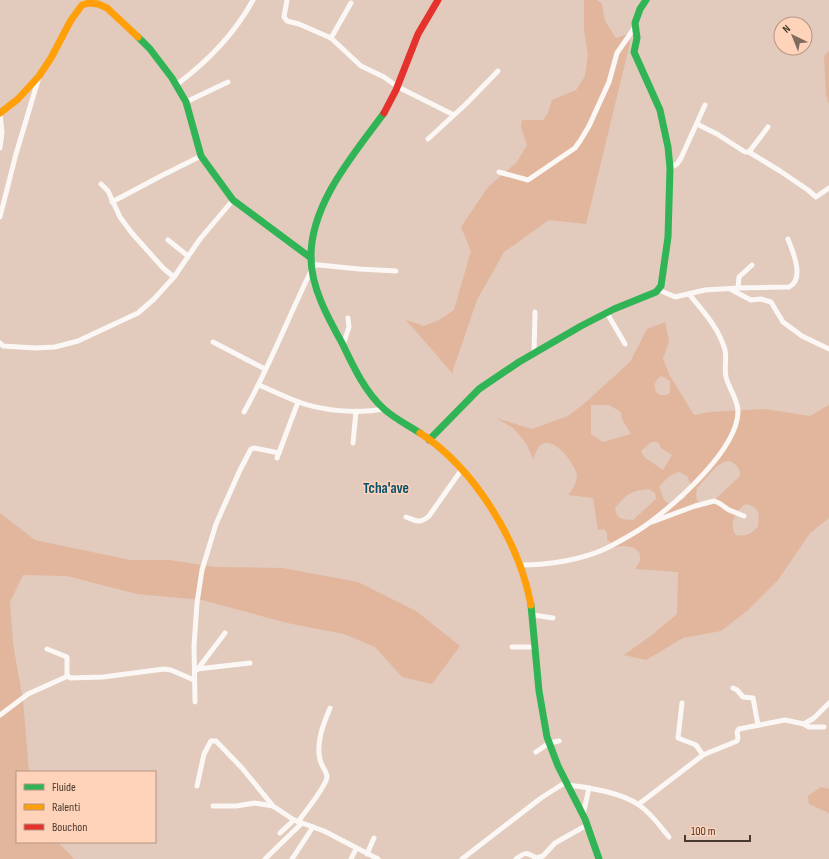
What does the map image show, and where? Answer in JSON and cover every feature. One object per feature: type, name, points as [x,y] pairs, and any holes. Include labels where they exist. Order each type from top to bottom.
[{"type":"street","points":[[102,0],[107,8]]},
{"type":"street","points":[[176,85],[196,70],[222,43],[237,25],[253,0]]},
{"type":"street","points":[[287,0],[284,17],[285,20],[319,32],[331,38],[361,66],[384,77],[398,87],[454,115]]},
{"type":"street","points":[[438,0],[417,36],[398,87],[389,106],[359,146],[330,191],[317,224],[311,258],[324,304],[331,322],[370,391],[384,409],[429,440],[462,469],[476,485],[521,565],[533,615],[543,719],[549,743],[567,784],[583,815],[599,859]]},
{"type":"street","points":[[429,440],[479,389],[534,352],[606,313],[659,290],[662,283],[667,250],[670,168],[667,137],[660,110],[635,56],[637,38],[635,27],[636,17],[646,0]]},
{"type":"street","points":[[0,148],[2,133],[0,113],[22,97],[39,77],[57,48],[72,18],[84,2],[98,4],[107,8],[128,26],[150,49],[172,78],[186,102],[201,156],[232,200],[311,258]]},
{"type":"street","points":[[331,38],[351,3]]},
{"type":"street","points":[[500,172],[525,179],[531,179],[575,148],[589,126],[603,96],[609,82],[617,53],[635,27]]},
{"type":"street","points":[[428,139],[498,71]]},
{"type":"street","points":[[0,217],[39,77]]},
{"type":"street","points":[[186,102],[228,82]]},
{"type":"street","points":[[670,168],[677,164],[681,158],[705,105]]},
{"type":"street","points":[[697,124],[780,171],[816,197],[829,188]]},
{"type":"street","points":[[748,152],[768,127]]},
{"type":"street","points":[[112,202],[201,156]]},
{"type":"street","points":[[101,184],[108,191],[120,217],[134,237],[163,268],[174,277]]},
{"type":"street","points":[[0,343],[4,346],[35,348],[55,347],[78,341],[138,312],[146,307],[174,277],[200,239],[232,200]]},
{"type":"street","points":[[659,290],[675,297],[705,290],[789,287],[793,285],[797,279],[797,275],[795,257],[788,239]]},
{"type":"street","points":[[168,240],[188,256]]},
{"type":"street","points":[[244,412],[259,385],[313,267],[319,265],[396,271]]},
{"type":"street","points":[[738,288],[739,277],[752,265]]},
{"type":"street","points":[[729,289],[751,300],[761,299],[771,302],[783,322],[802,336],[829,349]]},
{"type":"street","points":[[648,524],[710,468],[722,452],[732,433],[736,419],[737,405],[725,371],[725,352],[720,335],[690,294]]},
{"type":"street","points":[[534,352],[535,312]]},
{"type":"street","points":[[606,313],[625,344]]},
{"type":"street","points":[[343,345],[349,327],[348,318]]},
{"type":"street","points":[[213,342],[266,369]]},
{"type":"street","points":[[259,385],[298,402],[338,410],[375,411],[384,409]]},
{"type":"street","points":[[195,702],[194,680],[196,671],[194,646],[199,583],[216,524],[251,448],[278,456],[298,402]]},
{"type":"street","points":[[353,443],[356,411]]},
{"type":"street","points":[[406,516],[423,521],[429,516],[462,469]]},
{"type":"street","points":[[521,565],[532,565],[586,556],[606,548],[648,524],[695,506],[714,501],[729,510],[744,516]]},
{"type":"street","points":[[533,615],[553,618]]},
{"type":"street","points":[[196,671],[225,633]]},
{"type":"street","points":[[512,647],[535,647]]},
{"type":"street","points":[[47,649],[67,657],[68,676]]},
{"type":"street","points":[[196,671],[250,663]]},
{"type":"street","points":[[0,715],[28,694],[68,676],[70,678],[104,677],[164,669],[171,670],[194,680]]},
{"type":"street","points":[[734,688],[743,697],[753,698],[758,725]]},
{"type":"street","points":[[682,703],[678,738],[696,745],[703,755]]},
{"type":"street","points":[[804,724],[814,718],[829,703]]},
{"type":"street","points":[[265,859],[298,821],[317,795],[326,778],[327,775],[319,759],[319,744],[321,731],[330,708]]},
{"type":"street","points":[[639,804],[703,755],[738,740],[737,732],[739,729],[785,720],[809,726],[824,727]]},
{"type":"street","points":[[197,786],[204,754],[211,741],[216,741],[236,761],[273,806],[298,821],[378,859]]},
{"type":"street","points":[[536,752],[549,743],[559,741]]},
{"type":"street","points":[[462,859],[540,798],[567,784],[614,794],[639,804],[669,837]]},
{"type":"street","points":[[583,815],[589,788]]},
{"type":"street","points":[[213,806],[236,806],[256,803],[273,806]]},
{"type":"street","points":[[280,832],[298,821]]},
{"type":"street","points":[[516,859],[527,853],[536,858],[543,856],[555,844],[587,825]]},
{"type":"street","points":[[292,859],[313,827]]},
{"type":"street","points":[[367,854],[374,838]]},
{"type":"street","points":[[352,859],[356,849]]},
{"type":"shaded area","points":[[584,0],[597,0],[602,4],[605,21],[616,38],[628,34],[630,43],[586,224],[549,220],[504,252],[477,300],[453,370],[453,374],[406,320],[424,326],[439,320],[454,310],[471,251],[461,227],[488,187],[517,162],[527,145],[521,127],[522,120],[543,120],[548,113],[552,100],[576,90],[585,76],[588,54],[584,31]]},
{"type":"shaded area","points":[[829,51],[829,104],[826,95],[824,56]]},
{"type":"shaded area","points":[[665,322],[669,341],[663,359],[670,376],[694,415],[710,412],[765,409],[810,416],[829,405],[829,518],[810,533],[778,580],[747,611],[721,631],[683,638],[646,660],[624,655],[652,635],[677,614],[678,572],[635,569],[640,558],[640,554],[637,550],[628,546],[615,548],[607,539],[607,533],[604,529],[598,530],[593,498],[568,495],[573,489],[577,476],[572,464],[561,450],[548,443],[542,444],[537,450],[534,461],[526,443],[513,428],[496,418],[532,429],[568,416],[586,402],[630,362],[647,329]],"holes":[[[662,376],[670,381],[670,393],[666,395],[659,395],[657,393],[655,390],[655,384],[659,377]],[[591,405],[609,405],[621,412],[622,419],[631,434],[603,442],[591,434]],[[651,442],[658,442],[661,448],[672,455],[663,470],[644,457],[641,451]],[[730,461],[738,467],[740,476],[709,505],[703,504],[697,501],[697,488],[716,467],[723,462]],[[679,472],[687,476],[691,485],[684,499],[670,505],[664,500],[659,486],[671,475]],[[649,489],[655,493],[656,499],[633,520],[619,517],[615,508],[626,496],[637,491]],[[746,504],[754,507],[757,509],[759,518],[758,527],[750,533],[740,536],[736,535],[733,527],[734,518],[739,510]]]},
{"type":"shaded area","points":[[0,513],[35,540],[130,560],[169,560],[216,567],[283,568],[358,582],[416,611],[460,646],[432,684],[402,677],[375,647],[344,634],[287,623],[202,600],[137,594],[67,576],[23,575],[10,602],[13,644],[23,700],[29,771],[16,771],[16,843],[59,843],[74,859],[0,859]]},
{"type":"shaded area","points":[[821,787],[829,789],[829,813],[809,804],[808,796]]},
{"type":"traffic: fast","points":[[429,440],[479,389],[519,362],[581,326],[614,309],[656,292],[661,286],[668,237],[670,168],[668,147],[660,110],[634,52],[637,38],[635,23],[640,9],[646,0]]},
{"type":"traffic: fast","points":[[138,37],[150,49],[172,78],[186,102],[201,156],[233,200],[311,258]]},
{"type":"traffic: fast","points":[[384,113],[347,163],[326,199],[318,218],[313,238],[311,258],[312,269],[321,302],[365,387],[388,413],[420,433]]},
{"type":"traffic: fast","points":[[531,605],[539,691],[547,737],[558,766],[585,819],[599,859]]},
{"type":"traffic: slow","points":[[0,113],[18,99],[39,76],[51,58],[71,20],[82,5],[89,3],[98,4],[107,8],[138,37]]},
{"type":"traffic: slow","points":[[420,433],[440,448],[458,466],[476,486],[491,508],[505,532],[516,556],[525,581],[531,605]]},
{"type":"traffic: jam","points":[[384,113],[396,90],[418,34],[438,0]]},
{"type":"district","name":"Tcha'ave","points":[[386,488]]}]
